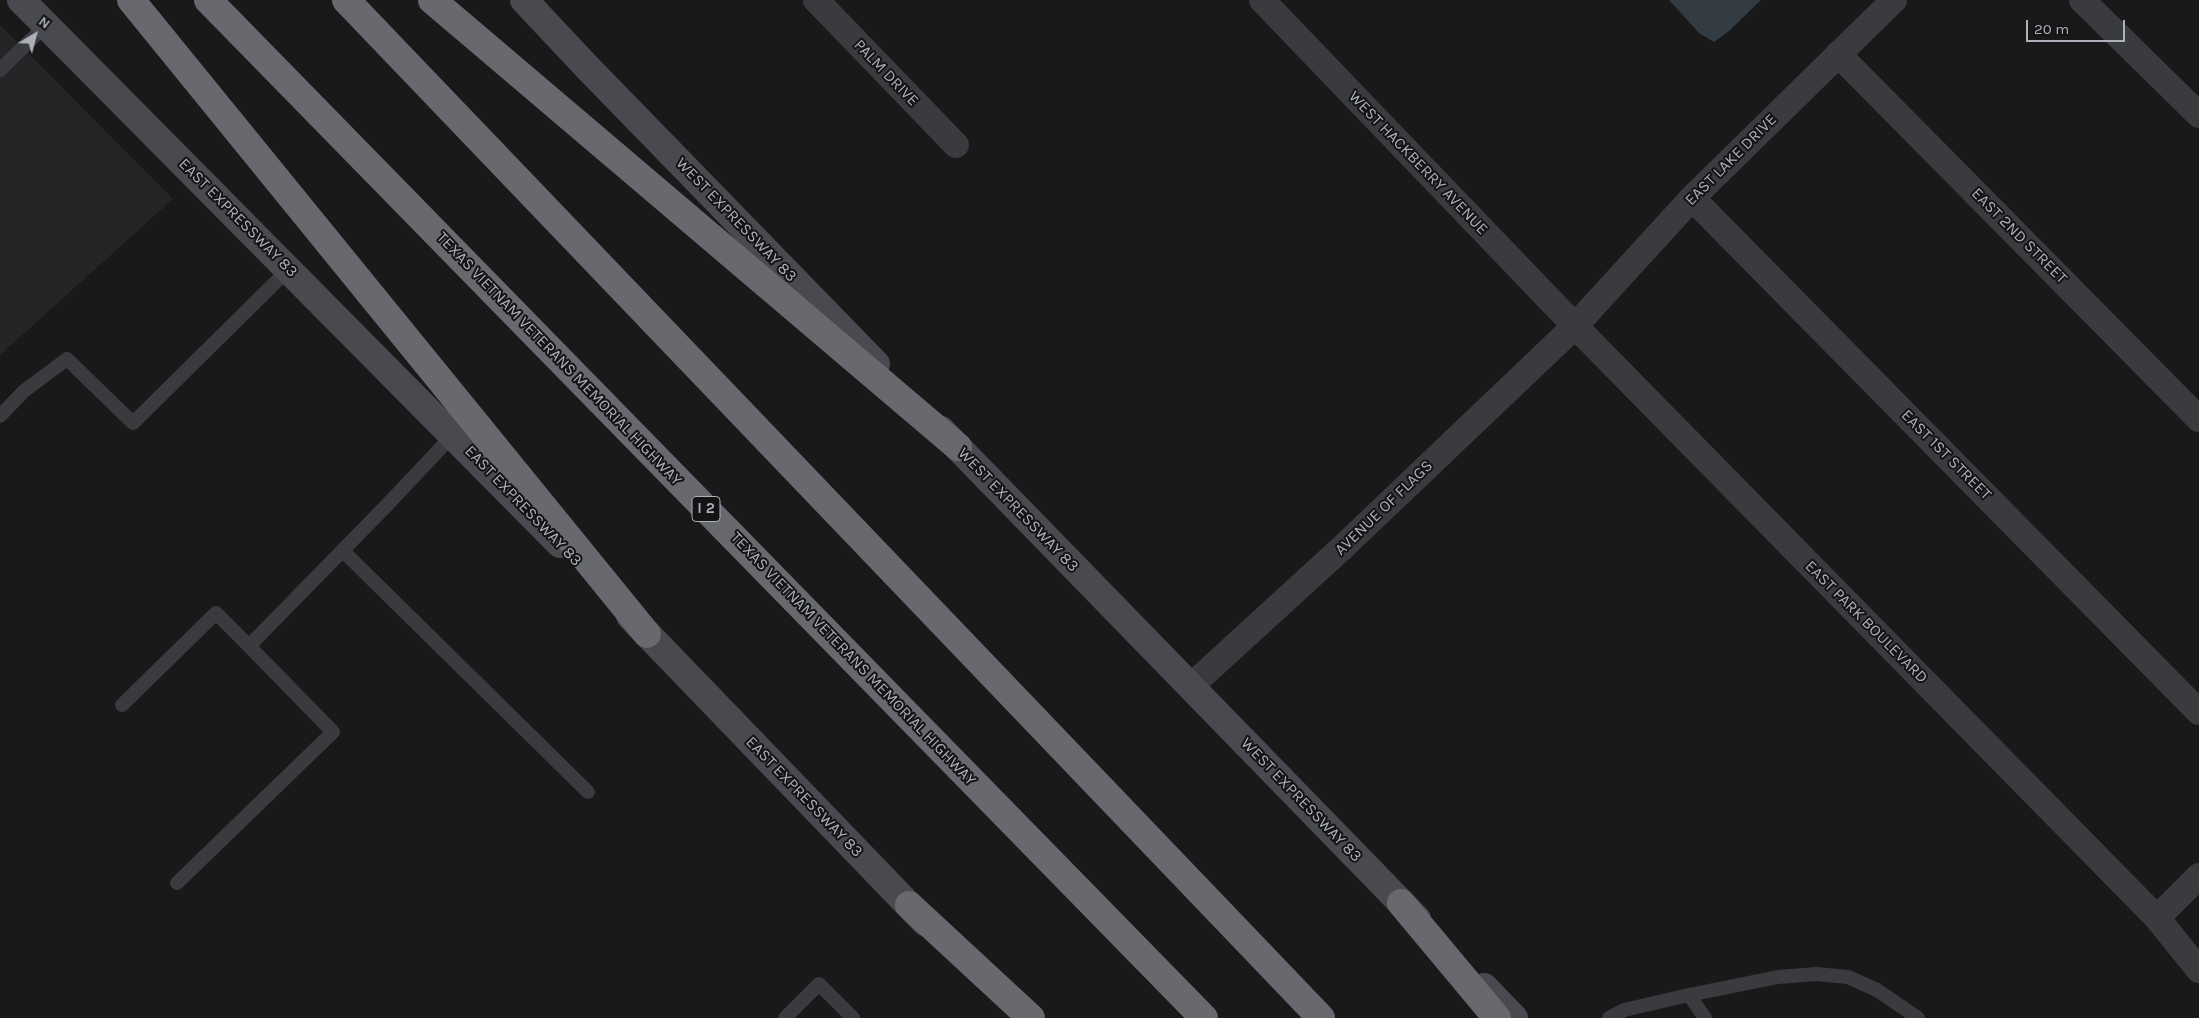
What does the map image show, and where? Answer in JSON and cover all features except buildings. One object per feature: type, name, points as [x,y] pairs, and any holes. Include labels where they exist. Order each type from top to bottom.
[{"type":"highway","points":[[131,0],[647,634]]},
{"type":"highway","name":"TEXAS VIETNAM VETERANS MEMORIAL HIGHWAY","points":[[208,0],[1204,1018]]},
{"type":"highway","points":[[346,0],[1321,1018]]},
{"type":"highway","points":[[432,0],[958,448]]},
{"type":"highway","points":[[1401,903],[1497,1018]]},
{"type":"highway","points":[[909,906],[1031,1018]]},
{"type":"main road","name":"EAST EXPRESSWAY 83","points":[[21,0],[453,435],[1019,1018]]},
{"type":"main road","name":"WEST EXPRESSWAY 83","points":[[524,0],[586,66],[1514,1018]]},
{"type":"street","name":"PALM DRIVE","points":[[816,0],[956,145]]},
{"type":"street","name":"WEST HACKBERRY AVENUE","points":[[1262,0],[1575,326]]},
{"type":"street","name":"EAST LAKE DRIVE","points":[[1575,326],[1692,198],[1894,0]]},
{"type":"street","points":[[2082,0],[2199,115]]},
{"type":"street","name":"EAST 2ND STREET","points":[[1838,54],[2199,419]]},
{"type":"street","name":"EAST 1ST STREET","points":[[1692,198],[2199,712]]},
{"type":"street","name":"AVENUE OF FLAGS","points":[[1191,686],[1344,548],[1575,326]]},
{"type":"street","name":"EAST PARK BOULEVARD","points":[[1575,326],[2157,918]]},
{"type":"street","points":[[2199,876],[2157,918],[2199,970]]},
{"type":"lane","points":[[0,70],[46,25]]},
{"type":"lane","points":[[0,416],[24,391],[67,359],[134,422],[289,269]]},
{"type":"lane","points":[[249,646],[343,551],[453,435]]},
{"type":"lane","points":[[343,551],[588,792]]},
{"type":"lane","points":[[122,705],[216,612],[333,732],[177,883]]},
{"type":"lane","points":[[1609,1018],[1624,1010],[1689,995],[1778,977],[1816,974],[1848,977],[1877,990],[1918,1018]]},
{"type":"lane","points":[[785,1018],[819,984],[853,1018]]},
{"type":"lane","points":[[1689,995],[1705,1018]]},
{"type":"shaded area","points":[[1669,0],[1761,0],[1729,31],[1714,42],[1699,33]]},
{"type":"shaded area","points":[[0,25],[173,199],[0,355]]}]
